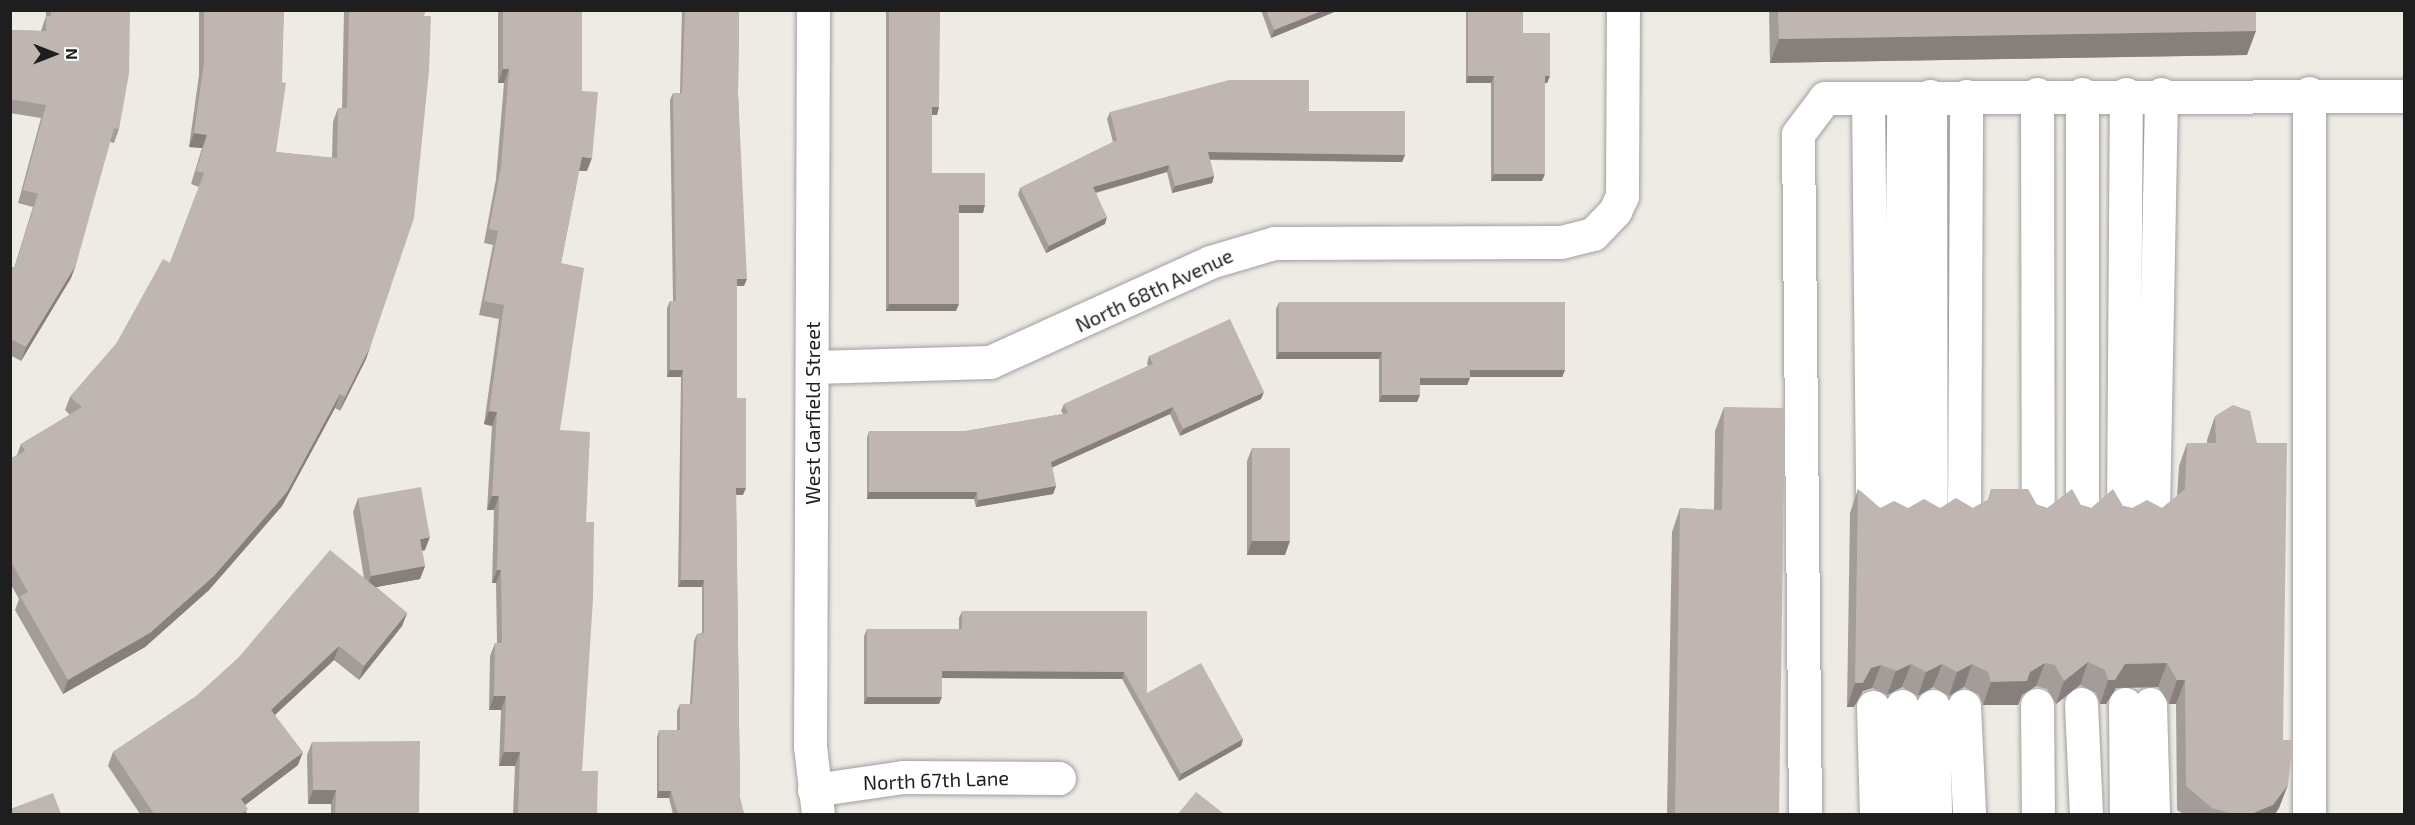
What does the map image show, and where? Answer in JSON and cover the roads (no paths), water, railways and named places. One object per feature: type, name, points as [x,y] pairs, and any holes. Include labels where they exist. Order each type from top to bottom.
[{"type":"street","name":"West Garfield Street","points":[[813,10],[812,367],[816,802]]},
{"type":"street","name":"North 68th Avenue","points":[[812,367],[990,363],[1252,247],[1561,242],[1593,234],[1605,224],[1618,203],[1623,180],[1623,10]]},
{"type":"street","points":[[2309,93],[2309,814]]},
{"type":"street","points":[[1805,814],[1798,134],[1824,98],[2037,94],[2309,93],[2404,96]]},
{"type":"street","points":[[2037,94],[2038,513]]},
{"type":"street","points":[[2082,94],[2082,513]]},
{"type":"street","points":[[2126,94],[2138,513],[2160,94]]},
{"type":"street","points":[[1964,513],[1965,96]]},
{"type":"street","points":[[1868,98],[1885,513],[1916,97]]},
{"type":"street","points":[[1916,97],[1931,513]]},
{"type":"street","points":[[2081,704],[2086,814]]},
{"type":"street","points":[[2126,814],[2137,704],[2153,814]]},
{"type":"street","points":[[2037,705],[2038,814]]},
{"type":"street","points":[[1876,814],[1918,706]]},
{"type":"street","points":[[1904,814],[1918,706]]},
{"type":"street","points":[[1918,706],[1935,814]]},
{"type":"street","points":[[1918,706],[1969,814]]},
{"type":"street","name":"North 67th Lane","points":[[816,802],[903,777],[1059,778]]}]
